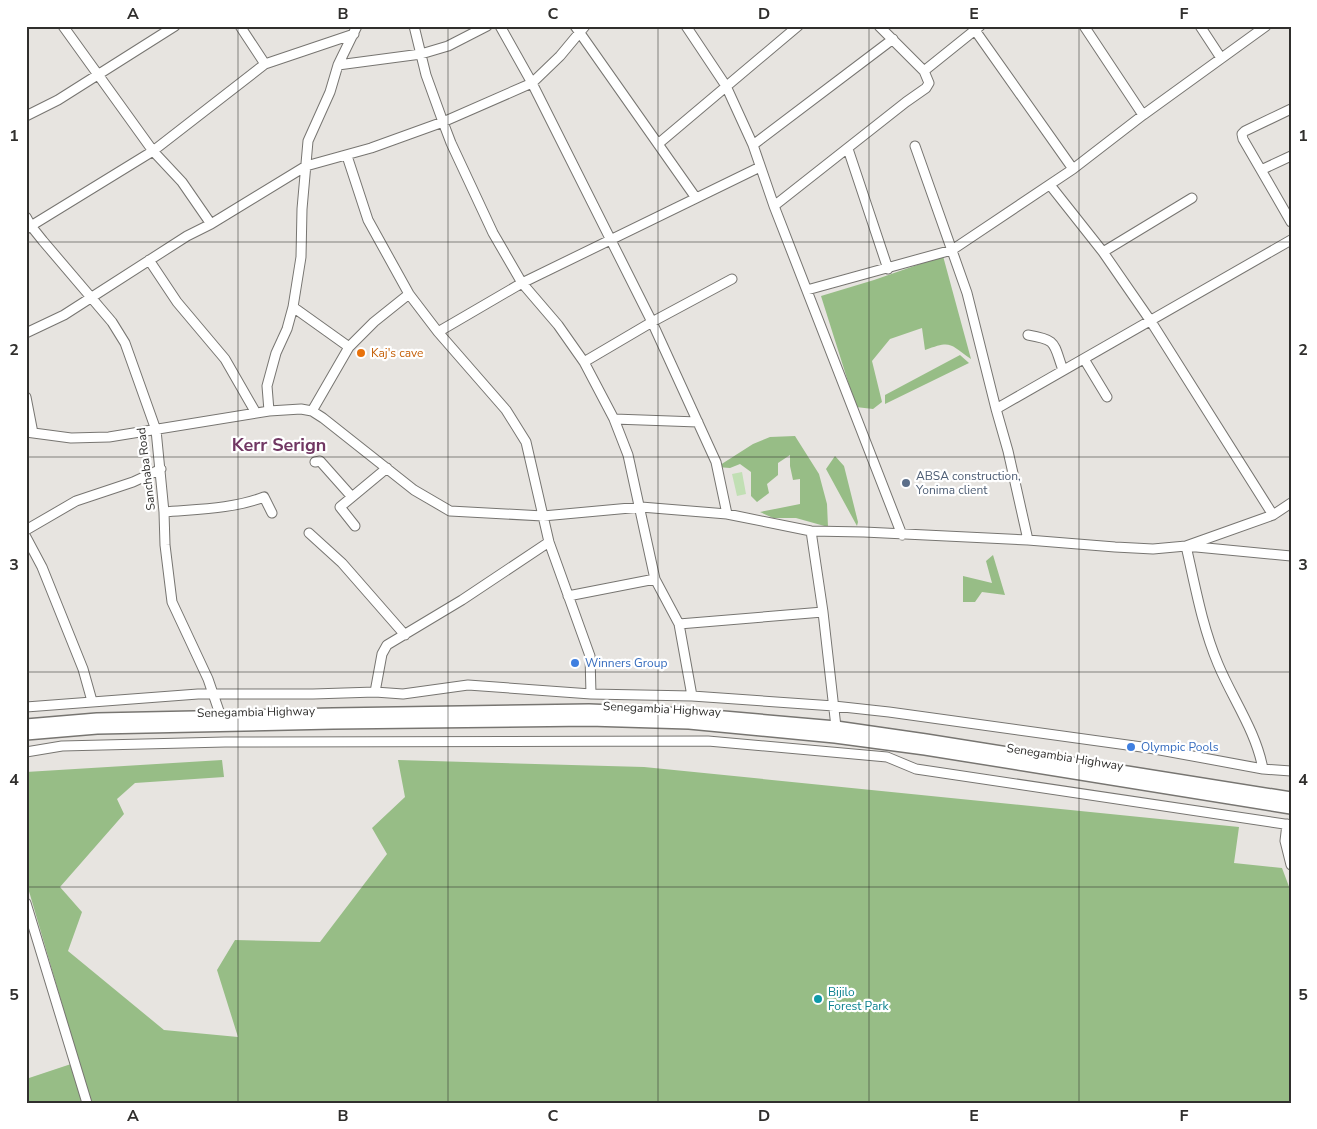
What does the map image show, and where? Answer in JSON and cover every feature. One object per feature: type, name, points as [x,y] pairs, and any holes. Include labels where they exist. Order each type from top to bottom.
[{"type":"main road","name":"Senegambia Highway","points":[[26,724],[97,719],[589,710],[717,716],[836,727],[1291,798]]},
{"type":"main road","name":"Senegambia Highway","points":[[26,734],[107,728],[589,720],[707,724],[826,736],[925,749],[1291,808]]},
{"type":"street","points":[[63,26],[152,151],[182,182],[211,224]]},
{"type":"street","points":[[26,116],[58,100],[175,26]]},
{"type":"street","points":[[240,26],[265,64]]},
{"type":"street","points":[[414,26],[426,75],[451,143],[493,233],[522,283],[558,325],[584,362],[614,419],[628,456],[641,507],[655,579],[679,624],[692,696]]},
{"type":"street","points":[[338,65],[421,54],[448,46],[487,26]]},
{"type":"street","points":[[500,26],[532,83],[652,322],[716,462],[727,514]]},
{"type":"street","points":[[686,26],[726,86],[754,146],[774,206],[902,535]]},
{"type":"street","points":[[658,144],[798,26]]},
{"type":"street","points":[[774,206],[926,88],[929,83],[924,72],[879,26]]},
{"type":"street","points":[[1084,26],[1143,115]]},
{"type":"street","points":[[1200,26],[1221,58]]},
{"type":"street","points":[[807,290],[952,250],[1073,169],[1143,115],[1266,26]]},
{"type":"street","points":[[26,334],[64,315],[187,236],[211,224],[306,166],[347,156],[443,122],[532,83],[560,56],[580,28],[696,198]]},
{"type":"street","points":[[924,72],[976,28],[1073,169]]},
{"type":"street","points":[[29,228],[152,151],[265,64],[355,30]]},
{"type":"street","points":[[269,411],[266,386],[276,352],[287,330],[293,307],[301,257],[308,141],[330,92],[338,65],[355,30]]},
{"type":"street","points":[[754,146],[893,39]]},
{"type":"street","points":[[1291,109],[1242,134],[1243,139],[1291,222]]},
{"type":"street","points":[[915,146],[967,293],[1008,451],[1028,540]]},
{"type":"street","points":[[848,149],[888,269]]},
{"type":"street","points":[[347,156],[368,220],[410,294],[438,332],[506,410],[526,442],[549,542],[590,656],[591,694]]},
{"type":"street","points":[[1261,170],[1291,156]]},
{"type":"street","points":[[438,332],[522,283],[760,167]]},
{"type":"street","points":[[1050,185],[1103,252],[1150,320],[1273,515]]},
{"type":"street","points":[[1103,252],[1192,198]]},
{"type":"street","name":"Sanchaba Road","points":[[26,217],[29,228],[91,296],[112,322],[125,343],[156,430],[161,469],[165,545],[172,602],[198,653],[220,717]]},
{"type":"street","points":[[996,410],[1291,240]]},
{"type":"street","points":[[149,260],[177,302],[225,360],[256,413]]},
{"type":"street","points":[[584,362],[652,322],[732,279]]},
{"type":"street","points":[[312,411],[349,348],[374,322],[410,294]]},
{"type":"street","points":[[293,307],[349,348]]},
{"type":"street","points":[[1028,335],[1046,338],[1052,342],[1063,370]]},
{"type":"street","points":[[1084,358],[1107,397]]},
{"type":"street","points":[[26,397],[30,432],[70,438],[108,437],[269,411],[301,409],[312,411],[414,490],[450,511],[543,516],[641,507],[727,514],[811,532],[864,532],[1144,548],[1186,546],[1291,556]]},
{"type":"street","points":[[614,419],[698,422]]},
{"type":"street","points":[[315,462],[320,461],[352,497]]},
{"type":"street","points":[[355,526],[340,507],[387,468]]},
{"type":"street","points":[[26,530],[76,501],[133,482],[161,469]]},
{"type":"street","points":[[164,512],[247,504],[264,497],[272,513]]},
{"type":"street","points":[[1186,546],[1273,515],[1291,503]]},
{"type":"street","points":[[811,532],[823,612],[836,727]]},
{"type":"street","points":[[1225,532],[1228,550]]},
{"type":"street","points":[[309,533],[342,563],[405,634]]},
{"type":"street","points":[[26,537],[42,567],[83,669],[92,701]]},
{"type":"street","points":[[375,692],[382,654],[387,645],[462,600],[549,542]]},
{"type":"street","points":[[1186,546],[1207,637],[1218,665],[1260,751],[1263,769]]},
{"type":"street","points":[[568,596],[655,579]]},
{"type":"street","points":[[679,624],[823,612]]},
{"type":"street","points":[[26,707],[198,694],[375,692],[403,694],[468,685],[591,694],[692,696],[834,706],[1130,746],[1263,769],[1291,771]]},
{"type":"street","points":[[26,752],[62,746],[225,742],[708,740],[887,757],[916,769],[1289,825],[1285,841],[1291,865]]},
{"type":"street","points":[[26,903],[87,1103]]},
{"type":"green space","points":[[943,256],[971,359],[954,347],[946,344],[925,350],[922,328],[890,339],[872,361],[882,402],[873,409],[856,407],[821,296]]},
{"type":"green space","points":[[960,355],[969,363],[885,404],[885,395]]},
{"type":"green space","points":[[795,436],[819,474],[827,504],[828,527],[796,518],[773,518],[760,512],[800,504],[800,479],[793,480],[790,455],[778,463],[778,475],[767,484],[769,493],[757,502],[751,496],[751,472],[740,464],[730,468],[717,467],[753,444],[770,437]]},
{"type":"green space","points":[[835,456],[844,466],[858,522],[857,526],[826,469]]},
{"type":"green space","points":[[742,472],[746,494],[737,496],[732,474]]},
{"type":"green space","points":[[993,555],[1005,595],[982,592],[975,602],[963,602],[963,576],[992,583],[986,561]]},
{"type":"green space","points":[[222,760],[224,777],[135,783],[117,799],[124,814],[60,887],[82,912],[68,951],[164,1030],[238,1037],[217,970],[235,940],[320,942],[387,854],[372,828],[405,797],[398,760],[644,767],[1239,827],[1234,863],[1282,868],[1291,892],[1291,1103],[91,1103],[26,881],[26,772]]},
{"type":"green space","points":[[71,1064],[83,1103],[26,1103],[26,1079]]},
{"type":"place","name":"Kaj's cave","points":[[361,353]]},
{"type":"place","name":"ABSA construction, Yonima client","points":[[906,483]]},
{"type":"place","name":"Winners Group","points":[[575,663]]},
{"type":"place","name":"Olympic Pools","points":[[1131,747]]},
{"type":"place","name":"Bijilo Forest Park","points":[[818,999]]},
{"type":"district","name":"Kerr Serign","points":[[279,445]]}]
